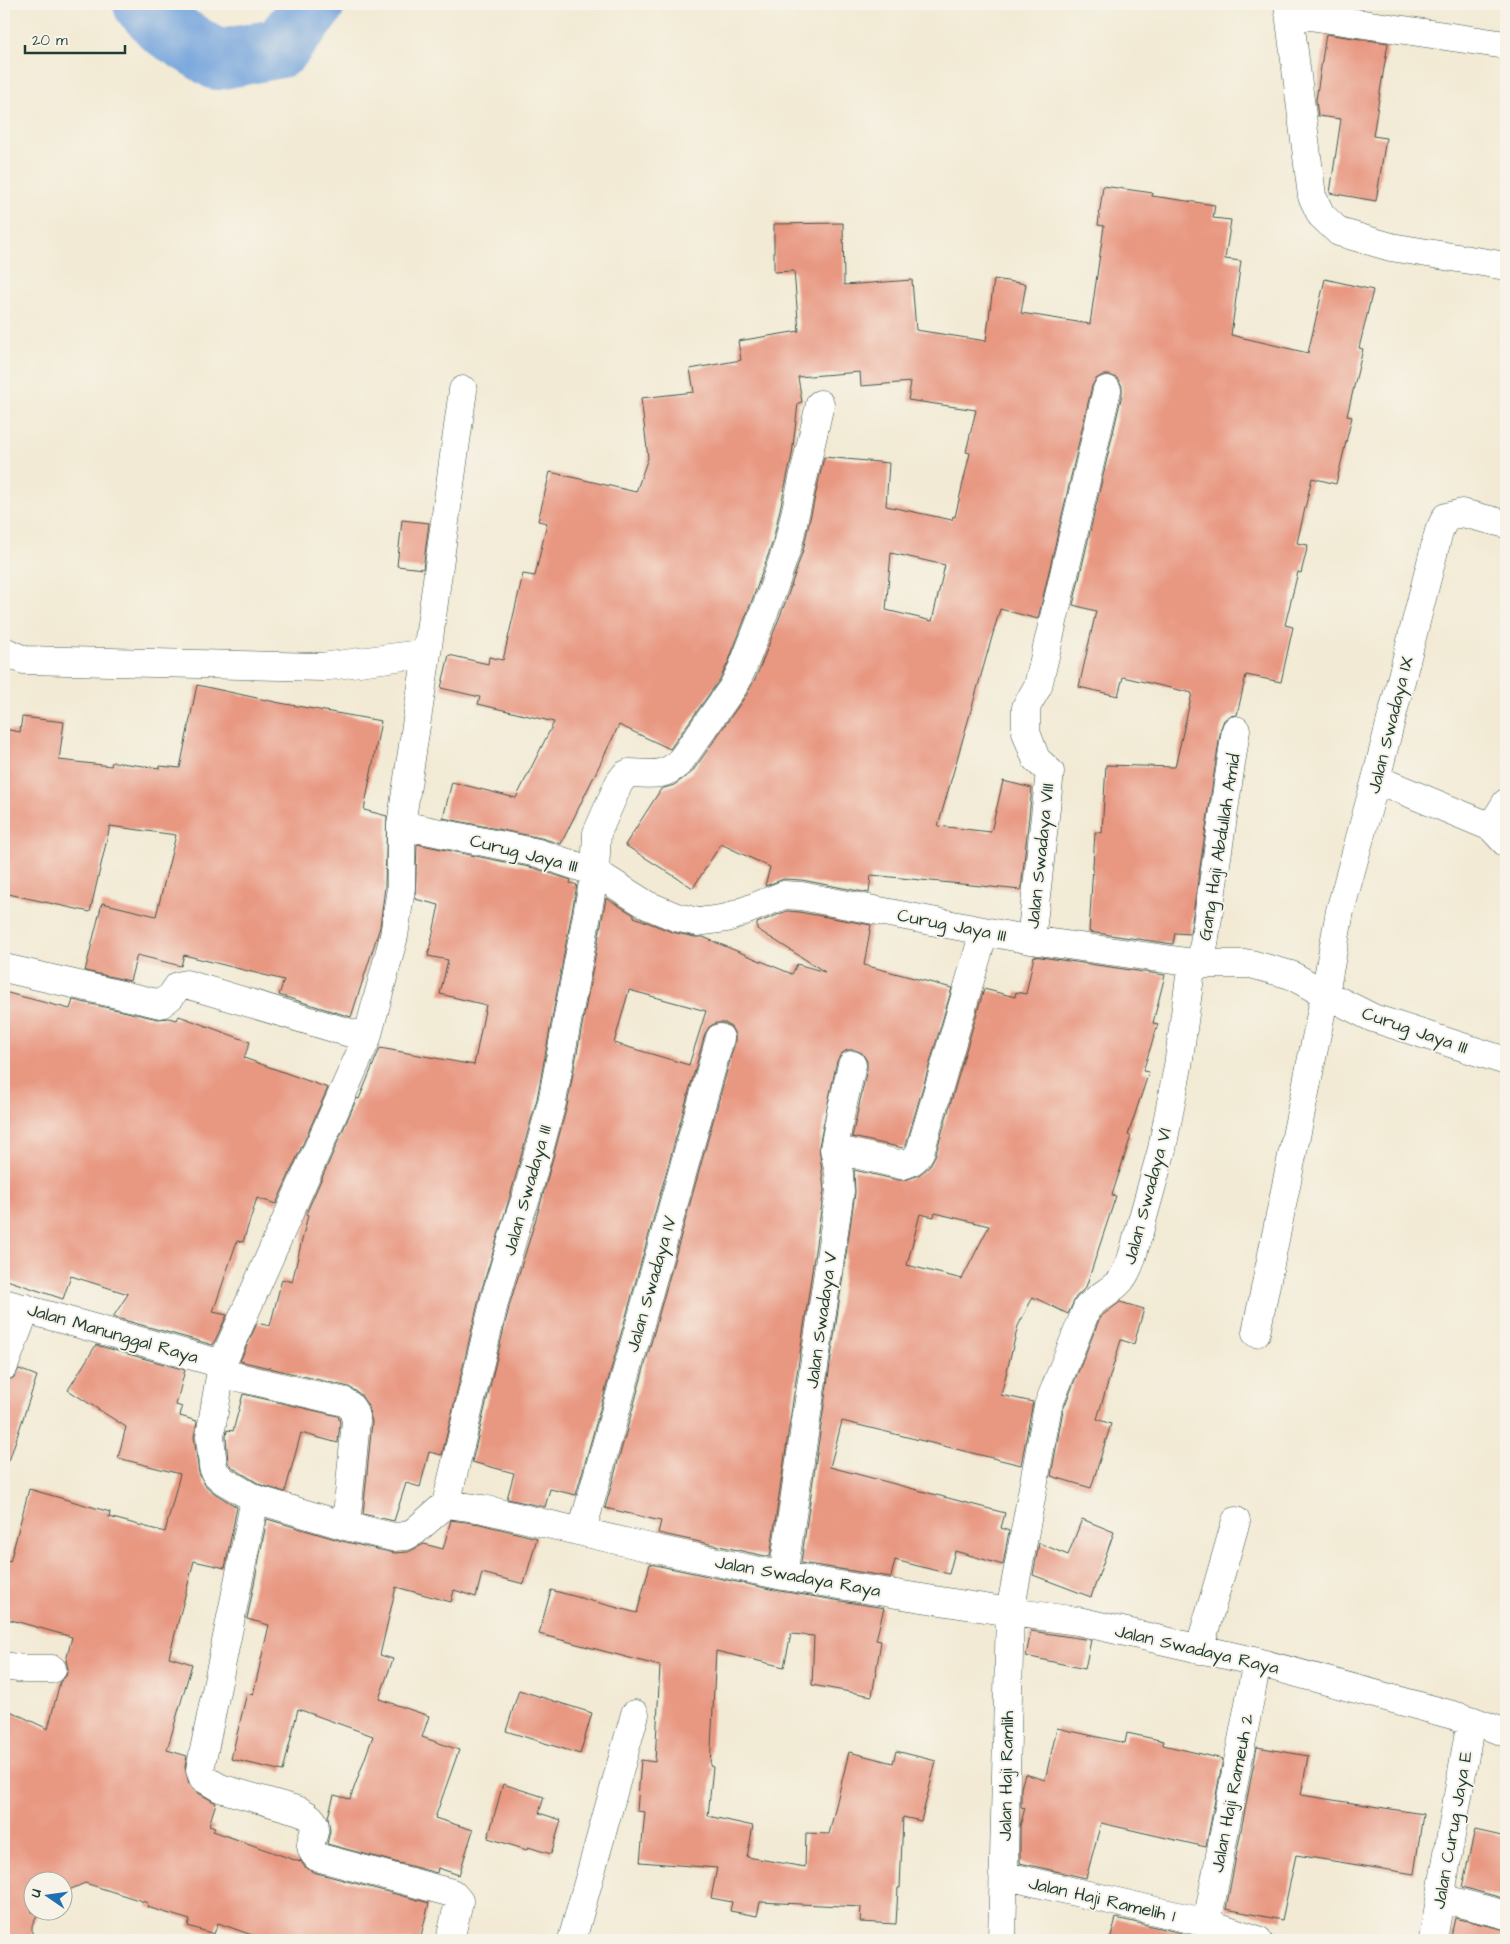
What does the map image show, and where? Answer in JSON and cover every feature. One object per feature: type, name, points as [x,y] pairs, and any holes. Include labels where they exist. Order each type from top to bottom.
[{"type":"street","points":[[1506,45],[1288,9],[1312,196],[1320,215],[1339,232],[1391,247],[1506,266]]},
{"type":"street","points":[[446,1504],[415,1531],[406,1536],[393,1536],[346,1526],[255,1499],[224,1481],[216,1474],[213,1467],[210,1436],[222,1369],[367,1038],[394,936],[401,888],[401,824],[428,653],[463,390]]},
{"type":"street","name":"Jalan Swadaya VIII","points":[[1031,940],[1050,772],[1036,759],[1026,732],[1026,707],[1038,686],[1107,390]]},
{"type":"street","name":"Jalan Swadaya III","points":[[446,1504],[495,1299],[526,1198],[552,1102],[595,872],[597,833],[613,795],[624,775],[629,773],[663,774],[670,771],[679,763],[733,687],[772,592],[788,545],[820,404]]},
{"type":"street","name":"Jalan Swadaya IX","points":[[1256,1334],[1340,911],[1376,779],[1439,531],[1446,517],[1462,513],[1506,524]]},
{"type":"street","points":[[4,651],[24,660],[322,667],[428,653]]},
{"type":"street","name":"Gang Haji Abdullah Amid","points":[[1196,963],[1236,730]]},
{"type":"street","points":[[1376,779],[1498,835],[1506,803]]},
{"type":"street","name":"Curug Jaya III","points":[[401,824],[538,853],[595,872],[648,905],[676,917],[698,922],[727,918],[784,895],[823,899],[1031,940],[1196,963],[1251,964],[1291,975],[1373,1018],[1506,1061]]},
{"type":"street","points":[[834,1149],[902,1165],[916,1159],[920,1152],[984,932]]},
{"type":"street","name":"Jalan Swadaya VI","points":[[1010,1612],[1048,1406],[1072,1341],[1087,1308],[1095,1300],[1109,1293],[1120,1284],[1129,1269],[1162,1149],[1196,963]]},
{"type":"street","points":[[4,968],[161,1004],[171,996],[178,986],[186,984],[367,1038]]},
{"type":"street","name":"Jalan Swadaya IV","points":[[582,1531],[720,1038]]},
{"type":"street","name":"Jalan Swadaya V","points":[[784,1576],[840,1191],[839,1173],[834,1149],[852,1065]]},
{"type":"street","points":[[4,1366],[15,1305]]},
{"type":"street","name":"Jalan Manunggal Raya","points":[[15,1305],[222,1369],[345,1402],[350,1405],[356,1421],[346,1526]]},
{"type":"street","points":[[255,1499],[200,1770],[203,1778],[220,1788],[308,1815],[313,1819],[315,1826],[310,1847],[317,1857],[456,1896],[459,1901],[450,1940]]},
{"type":"street","name":"Jalan Swadaya Raya","points":[[446,1504],[482,1509],[784,1576],[1078,1621],[1257,1662],[1471,1720],[1506,1733]]},
{"type":"street","points":[[1199,1650],[1236,1521]]},
{"type":"street","name":"Jalan Haji Ramlih","points":[[1002,1940],[1010,1612]]},
{"type":"street","name":"Jalan Haji Rameuh 2","points":[[1207,1923],[1257,1662]]},
{"type":"street","points":[[4,1666],[24,1669],[52,1669]]},
{"type":"street","points":[[572,1940],[635,1714]]},
{"type":"street","name":"Jalan Curug Jaya E","points":[[1433,1940],[1471,1720]]},
{"type":"street","name":"Jalan Haji Ramelih 1","points":[[1003,1875],[1207,1923],[1258,1940]]},
{"type":"street","points":[[1441,1898],[1506,1915]]},
{"type":"building","points":[[1326,34],[1388,43],[1373,136],[1386,138],[1376,201],[1330,193],[1341,119],[1318,116],[1316,100]]},
{"type":"building","points":[[1103,186],[1153,193],[1152,196],[1215,205],[1213,218],[1231,220],[1225,259],[1241,261],[1231,335],[1308,353],[1325,279],[1373,290],[1359,348],[1363,349],[1347,416],[1352,417],[1336,484],[1312,478],[1297,543],[1308,545],[1301,573],[1298,572],[1285,625],[1293,627],[1281,682],[1246,675],[1237,715],[1230,716],[1224,720],[1221,728],[1190,934],[1175,933],[1173,944],[1089,932],[1095,832],[1102,833],[1106,765],[1175,767],[1192,693],[1123,677],[1118,696],[1079,687],[1096,611],[1073,605],[1122,394],[1122,386],[1118,379],[1110,375],[1103,375],[1096,379],[1092,386],[1038,619],[1000,609],[938,826],[991,832],[1003,781],[1032,788],[1021,890],[871,875],[869,893],[802,880],[784,879],[765,886],[770,867],[721,844],[693,888],[625,845],[661,789],[674,785],[692,772],[747,694],[757,675],[787,598],[803,550],[824,457],[889,463],[886,506],[952,520],[953,516],[955,517],[970,453],[966,452],[976,410],[908,400],[911,382],[861,386],[860,372],[798,377],[802,402],[798,403],[792,455],[773,541],[728,663],[720,679],[670,749],[619,725],[561,844],[541,838],[443,818],[452,782],[516,798],[554,722],[478,704],[480,697],[441,688],[449,655],[488,664],[489,657],[503,660],[523,574],[535,576],[547,523],[538,521],[550,472],[636,492],[648,458],[641,398],[694,392],[690,369],[741,360],[738,341],[799,331],[794,271],[774,272],[774,224],[843,223],[844,285],[912,280],[916,330],[986,341],[994,279],[1026,284],[1021,313],[1090,324],[1104,226],[1098,225]],"holes":[[[891,553],[945,565],[932,621],[886,610]]]},
{"type":"building","points":[[402,520],[429,523],[423,569],[397,566]]},
{"type":"building","points":[[197,685],[280,703],[381,721],[364,810],[387,816],[385,887],[380,927],[351,1017],[279,995],[284,980],[184,955],[181,966],[137,955],[130,981],[85,971],[102,903],[156,916],[176,835],[110,826],[90,912],[4,893],[4,729],[20,732],[22,717],[64,722],[59,760],[111,766],[112,762],[160,768],[160,766],[180,768]]},
{"type":"building","points":[[417,844],[534,868],[571,880],[570,883],[577,885],[537,1099],[480,1295],[442,1455],[429,1452],[420,1487],[406,1483],[394,1521],[363,1514],[372,1422],[368,1406],[360,1394],[349,1387],[240,1361],[257,1323],[270,1326],[282,1279],[292,1282],[308,1215],[306,1214],[357,1098],[359,1099],[380,1048],[474,1065],[486,1005],[440,994],[448,960],[428,956],[439,905],[415,899]]},
{"type":"building","points":[[606,898],[634,915],[634,917],[672,932],[703,937],[792,974],[797,964],[825,972],[757,929],[757,923],[787,911],[871,925],[864,965],[952,988],[906,1145],[903,1148],[852,1137],[867,1069],[867,1061],[862,1053],[855,1050],[847,1050],[841,1054],[837,1061],[819,1146],[824,1190],[770,1557],[658,1533],[661,1521],[605,1508],[735,1042],[735,1034],[731,1027],[725,1023],[716,1023],[709,1027],[705,1034],[576,1495],[550,1489],[545,1507],[507,1499],[514,1473],[472,1462],[510,1303],[541,1202],[567,1106]],"holes":[[[629,990],[706,1011],[689,1065],[614,1043]]]},
{"type":"building","points":[[1034,956],[1165,975],[1153,1023],[1158,1024],[1143,1071],[1149,1072],[1128,1135],[1131,1136],[1112,1195],[1116,1196],[1086,1287],[1076,1297],[1068,1314],[1033,1297],[1018,1326],[1001,1395],[1033,1402],[1021,1465],[842,1421],[830,1467],[1005,1513],[1001,1528],[1009,1531],[1003,1565],[955,1551],[949,1574],[895,1560],[891,1577],[801,1563],[855,1193],[854,1170],[905,1180],[919,1175],[929,1167],[935,1156],[984,989],[1015,997],[1016,992],[1026,994]],"holes":[[[935,1213],[989,1226],[962,1279],[907,1265],[920,1214],[934,1217]]]},
{"type":"building","points":[[4,992],[70,1009],[73,1000],[158,1019],[168,1018],[177,1020],[179,1016],[250,1042],[244,1058],[328,1088],[276,1204],[257,1198],[243,1242],[237,1241],[213,1312],[227,1315],[213,1345],[113,1317],[128,1294],[71,1276],[63,1299],[4,1279]]},
{"type":"building","points":[[1120,1302],[1144,1309],[1134,1344],[1121,1340],[1097,1419],[1111,1424],[1091,1488],[1051,1476],[1063,1410],[1100,1317]]},
{"type":"building","points":[[96,1345],[185,1370],[176,1405],[182,1407],[180,1416],[197,1421],[194,1437],[199,1473],[205,1485],[237,1507],[225,1568],[194,1561],[169,1657],[192,1664],[167,1750],[187,1756],[185,1767],[189,1784],[195,1791],[216,1803],[209,1825],[215,1827],[213,1831],[300,1862],[300,1860],[305,1867],[313,1872],[429,1903],[420,1940],[266,1940],[218,1923],[214,1934],[188,1926],[190,1920],[147,1907],[148,1903],[85,1883],[72,1889],[72,1872],[22,1872],[22,1922],[34,1922],[32,1926],[32,1940],[4,1940],[4,1708],[48,1729],[60,1682],[66,1676],[68,1669],[66,1661],[72,1637],[4,1618],[4,1560],[10,1562],[29,1489],[110,1512],[109,1517],[165,1532],[180,1474],[118,1458],[126,1427],[68,1390]]},
{"type":"building","points":[[19,1369],[37,1376],[9,1461],[4,1460],[4,1381],[13,1378]]},
{"type":"building","points":[[243,1394],[338,1416],[340,1422],[338,1443],[301,1433],[285,1492],[261,1485],[228,1463],[227,1430],[233,1431]]},
{"type":"building","points":[[267,1519],[342,1541],[394,1553],[408,1552],[424,1544],[443,1549],[451,1520],[480,1524],[537,1538],[524,1584],[482,1573],[476,1597],[454,1590],[451,1602],[396,1587],[380,1655],[393,1659],[379,1699],[429,1716],[422,1737],[459,1750],[435,1818],[473,1830],[459,1875],[438,1868],[437,1873],[327,1844],[330,1831],[328,1817],[334,1795],[350,1799],[373,1736],[298,1709],[283,1771],[231,1759],[247,1693],[253,1695],[269,1625],[247,1619]]},
{"type":"building","points":[[1082,1519],[1114,1532],[1091,1597],[1033,1575],[1039,1543],[1068,1555]]},
{"type":"building","points":[[650,1564],[780,1591],[884,1608],[876,1640],[881,1641],[872,1696],[812,1685],[814,1636],[791,1634],[784,1667],[716,1651],[710,1766],[713,1767],[708,1816],[753,1826],[747,1857],[805,1867],[806,1833],[829,1834],[849,1752],[893,1763],[896,1751],[936,1761],[921,1821],[903,1817],[900,1888],[898,1888],[896,1924],[860,1922],[861,1907],[760,1902],[757,1916],[730,1911],[732,1902],[711,1898],[717,1868],[640,1862],[645,1812],[637,1811],[641,1760],[655,1762],[660,1666],[539,1634],[551,1590],[637,1613]]},
{"type":"building","points":[[1031,1631],[1091,1640],[1085,1669],[1026,1656]]},
{"type":"building","points":[[519,1690],[592,1713],[580,1754],[506,1731]]},
{"type":"building","points":[[1057,1728],[1125,1743],[1127,1733],[1164,1741],[1163,1745],[1223,1759],[1206,1847],[1101,1823],[1086,1878],[1020,1863],[1020,1826],[1025,1808],[1021,1807],[1021,1788],[1025,1774],[1045,1780]]},
{"type":"building","points":[[1257,1747],[1308,1756],[1301,1795],[1423,1814],[1414,1874],[1296,1855],[1282,1920],[1226,1909]]},
{"type":"building","points":[[503,1784],[544,1797],[539,1813],[561,1820],[551,1854],[528,1847],[527,1850],[488,1838]]},
{"type":"building","points":[[1475,1830],[1506,1837],[1506,1899],[1462,1887]]},
{"type":"building","points":[[1116,1918],[1203,1938],[1209,1940],[1110,1940]]},
{"type":"building","points":[[1455,1918],[1506,1930],[1506,1940],[1450,1940]]},
{"type":"waterway","points":[[143,4],[164,27],[217,60],[280,48],[315,4]]}]
